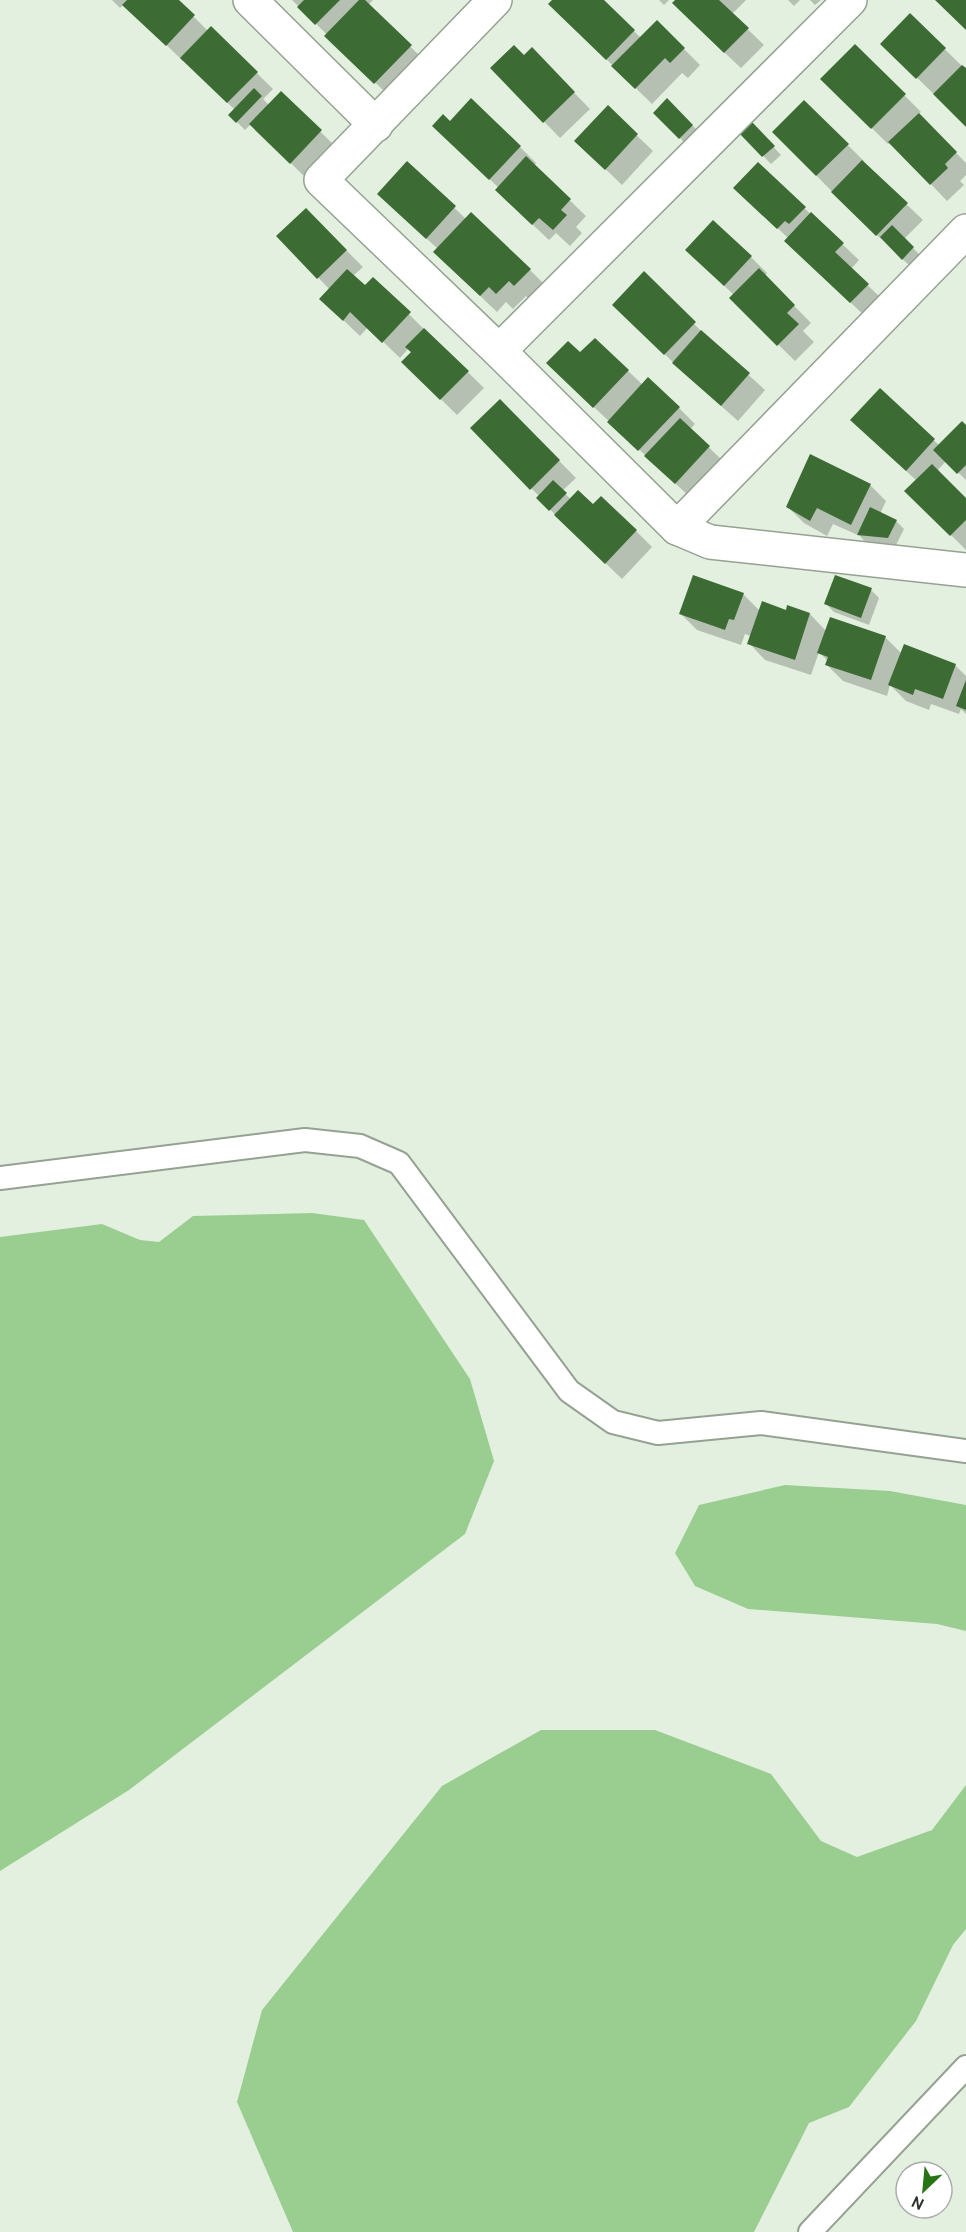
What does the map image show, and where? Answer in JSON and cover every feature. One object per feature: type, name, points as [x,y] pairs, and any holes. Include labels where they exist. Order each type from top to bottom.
[{"type":"street","points":[[250,0],[376,125]]},
{"type":"street","points":[[495,0],[321,180],[499,351],[677,528],[710,542],[966,570]]},
{"type":"street","points":[[499,351],[850,0]]},
{"type":"street","points":[[677,528],[966,231]]},
{"type":"lane","points":[[0,1178],[305,1140],[360,1146],[399,1163],[569,1391],[613,1422],[658,1434],[761,1423],[966,1451]]},
{"type":"lane","points":[[810,2232],[966,2067]]},
{"type":"shaded area","points":[[312,1213],[364,1220],[470,1379],[494,1461],[465,1534],[129,1790],[0,1871],[0,1237],[102,1224],[140,1240],[159,1242],[193,1216]]},
{"type":"shaded area","points":[[785,1485],[890,1491],[966,1505],[966,1631],[937,1624],[748,1609],[695,1586],[675,1553],[699,1505]]},
{"type":"shaded area","points":[[541,1730],[655,1730],[771,1774],[821,1841],[857,1857],[932,1830],[966,1785],[966,1929],[953,1945],[916,2021],[849,2107],[809,2123],[754,2232],[293,2232],[237,2102],[262,2010],[442,1786]]},
{"type":"building","points":[[127,0],[179,0],[195,15],[166,46],[122,5]]},
{"type":"building","points":[[304,0],[340,0],[315,25],[297,7]]},
{"type":"building","points":[[359,0],[365,0],[412,45],[374,84],[324,36]]},
{"type":"building","points":[[552,0],[604,0],[635,30],[606,60],[548,4]]},
{"type":"building","points":[[675,0],[719,0],[749,28],[724,53],[672,3]]},
{"type":"building","points":[[935,0],[966,0],[966,30]]},
{"type":"building","points":[[910,13],[946,48],[916,79],[880,44]]},
{"type":"building","points":[[657,20],[685,48],[670,63],[665,58],[635,89],[611,66]]},
{"type":"building","points":[[211,26],[258,72],[227,103],[180,58]]},
{"type":"building","points":[[855,44],[906,94],[871,129],[820,79]]},
{"type":"building","points":[[514,45],[524,55],[532,47],[575,92],[543,123],[490,68]]},
{"type":"building","points":[[962,65],[966,68],[966,127],[933,94]]},
{"type":"building","points":[[254,88],[262,96],[236,123],[228,115]]},
{"type":"building","points":[[281,91],[322,130],[290,164],[249,124]]},
{"type":"building","points":[[471,98],[521,146],[489,180],[432,126],[443,114],[450,121]]},
{"type":"building","points":[[667,98],[693,125],[679,139],[653,113]]},
{"type":"building","points":[[804,100],[849,144],[816,176],[772,132]]},
{"type":"building","points":[[608,105],[638,134],[605,170],[574,141]]},
{"type":"building","points":[[919,113],[957,152],[945,164],[948,168],[930,185],[888,142]]},
{"type":"building","points":[[751,121],[775,146],[762,157],[739,133]]},
{"type":"building","points":[[526,156],[571,199],[561,210],[567,215],[553,230],[539,218],[532,225],[495,190]]},
{"type":"building","points":[[862,160],[908,203],[876,236],[831,192]]},
{"type":"building","points":[[407,161],[456,206],[426,239],[377,194]]},
{"type":"building","points":[[758,162],[806,207],[789,224],[785,221],[777,229],[733,188]]},
{"type":"building","points":[[306,208],[347,250],[317,279],[276,236]]},
{"type":"building","points":[[471,212],[531,269],[514,286],[509,281],[496,294],[489,287],[480,296],[433,252]]},
{"type":"building","points":[[811,212],[844,243],[835,252],[869,284],[850,303],[784,241]]},
{"type":"building","points":[[713,220],[752,256],[724,286],[685,250]]},
{"type":"building","points":[[892,225],[914,247],[902,260],[880,237]]},
{"type":"building","points":[[759,268],[795,305],[787,313],[799,324],[777,346],[729,298]]},
{"type":"building","points":[[347,269],[365,285],[373,277],[411,312],[382,343],[350,312],[343,321],[319,299]]},
{"type":"building","points":[[644,271],[696,322],[664,355],[612,305]]},
{"type":"building","points":[[424,328],[469,371],[440,400],[401,362],[411,352],[405,347]]},
{"type":"building","points":[[701,330],[750,373],[721,406],[672,363]]},
{"type":"building","points":[[595,338],[629,370],[593,408],[546,363],[568,341],[580,352]]},
{"type":"building","points":[[648,377],[680,407],[638,451],[607,422]]},
{"type":"building","points":[[880,388],[935,439],[906,471],[850,420]]},
{"type":"building","points":[[500,399],[560,460],[530,490],[470,428]]},
{"type":"building","points":[[680,418],[710,446],[675,484],[644,456]]},
{"type":"building","points":[[962,421],[966,425],[966,465],[957,474],[933,450]]},
{"type":"building","points":[[810,454],[871,484],[851,525],[817,508],[810,521],[786,507]]},
{"type":"building","points":[[932,464],[966,498],[966,520],[950,536],[904,491]]},
{"type":"building","points":[[553,480],[567,493],[549,511],[536,498]]},
{"type":"building","points":[[578,490],[593,504],[601,496],[637,530],[605,564],[554,515]]},
{"type":"building","points":[[870,507],[897,520],[888,538],[857,535]]},
{"type":"building","points":[[693,575],[744,593],[734,620],[729,619],[725,630],[679,614]]},
{"type":"building","points":[[835,575],[872,588],[861,618],[824,604]]},
{"type":"building","points":[[762,601],[786,610],[787,605],[810,613],[795,660],[747,644]]},
{"type":"building","points":[[830,617],[886,636],[871,680],[825,665],[828,657],[817,653]]},
{"type":"building","points":[[904,644],[956,664],[943,699],[915,689],[913,695],[888,685]]},
{"type":"building","points":[[966,680],[966,710],[956,706]]}]
